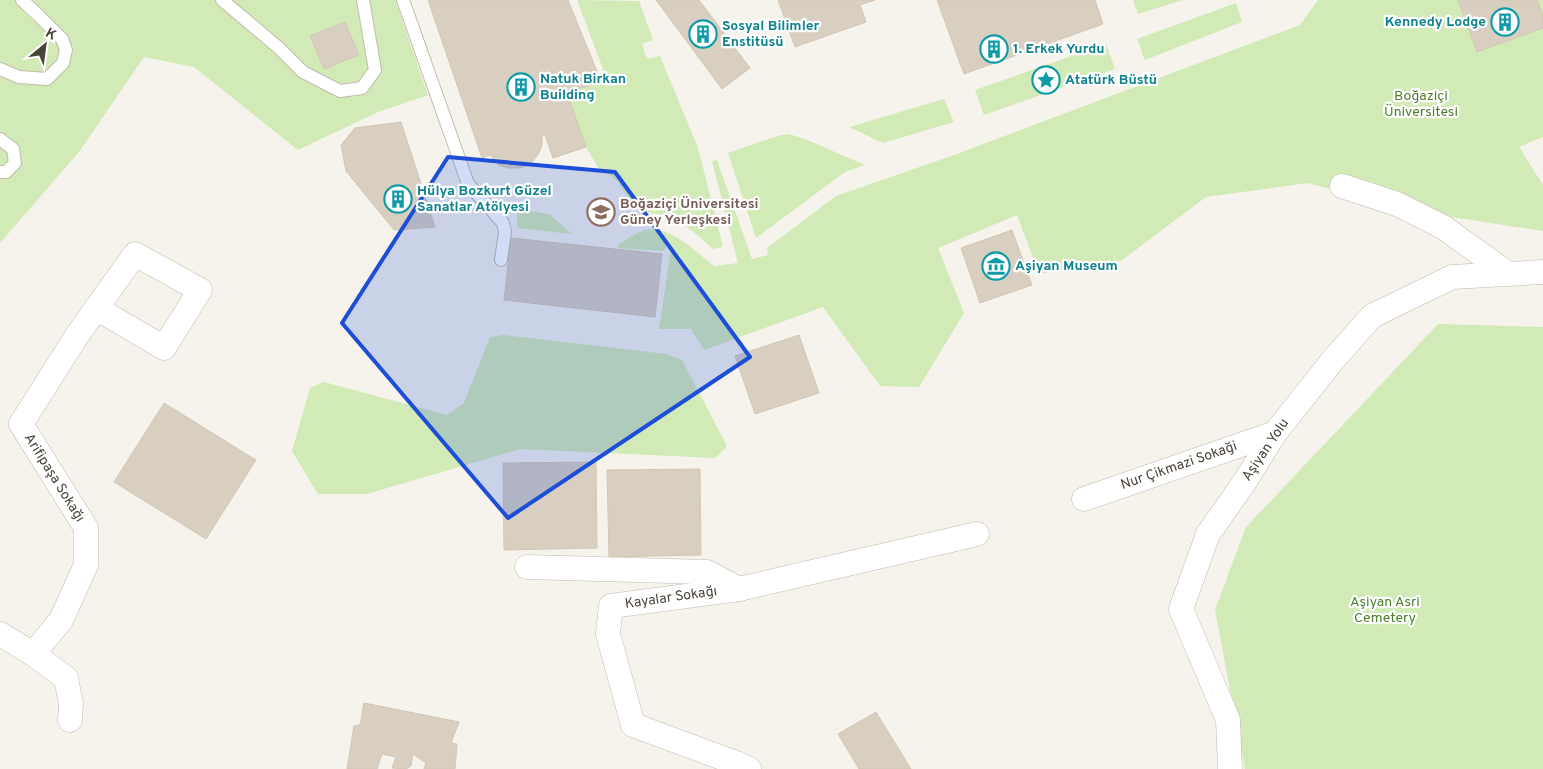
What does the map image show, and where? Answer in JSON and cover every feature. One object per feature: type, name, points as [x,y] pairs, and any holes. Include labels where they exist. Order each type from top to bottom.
[{"type":"street","points":[[1342,186],[1397,204],[1443,227],[1507,273]]},
{"type":"street","name":"Aşiyan Yolu","points":[[1230,769],[1228,720],[1181,610],[1208,534],[1244,483],[1275,433],[1333,360],[1372,316],[1452,277],[1543,272]]},
{"type":"street","name":"Arifipaşa Sokağı","points":[[33,654],[61,620],[86,564],[86,528],[21,424],[96,308]]},
{"type":"street","name":"Nur Çikmazi Sokaği","points":[[1084,499],[1275,433]]},
{"type":"street","name":"Kayalar Sokağı","points":[[749,769],[633,725],[608,634],[611,606],[739,589],[977,534]]},
{"type":"street","name":"Kayalar Sokağı","points":[[527,567],[707,572],[739,589]]},
{"type":"street","points":[[0,634],[33,654],[66,678],[71,704],[70,720]]},
{"type":"lane","points":[[0,69],[19,77],[46,79],[63,63],[66,50],[62,40],[22,0]]},
{"type":"lane","points":[[222,0],[279,48],[303,72],[340,92],[362,88],[375,70],[363,0]]},
{"type":"lane","points":[[403,0],[467,181],[503,223],[505,232],[501,260]]},
{"type":"lane","points":[[0,139],[13,148],[15,163],[6,172],[0,172]]},
{"type":"highlighted area","points":[[448,157],[615,172],[750,357],[508,518],[342,323]]},
{"type":"green space","points":[[0,0],[398,0],[396,2],[428,95],[378,112],[298,150],[194,67],[144,57],[79,152],[0,243]]},
{"type":"green space","points":[[577,0],[639,1],[653,40],[642,44],[647,59],[660,56],[698,148],[723,247],[713,249],[681,223],[636,207],[614,178],[601,172],[586,147],[567,93],[601,81],[619,82],[606,77]]},
{"type":"green space","points":[[1133,0],[1183,0],[1138,14]]},
{"type":"green space","name":"Boğaziçi Üniversitesi","points":[[1318,0],[1543,0],[1543,137],[1519,147],[1543,185],[1543,231],[1413,211],[1308,183],[1206,197],[1121,261],[1039,274],[1017,215],[938,248],[964,313],[919,387],[880,386],[823,307],[704,350],[691,329],[659,329],[671,250],[667,245],[663,251],[618,248],[618,245],[636,234],[652,229],[671,234],[690,246],[714,266],[738,263],[712,161],[717,160],[752,259],[768,255],[767,248],[836,196],[957,154],[1300,25]]},
{"type":"green space","points":[[1236,3],[1242,22],[1145,60],[1137,39]]},
{"type":"green space","points":[[1106,44],[1115,69],[984,115],[975,90]]},
{"type":"green space","points":[[944,99],[954,122],[883,143],[849,127]]},
{"type":"green space","points":[[789,134],[865,165],[845,172],[756,238],[728,153],[777,136]]},
{"type":"green space","points":[[517,209],[549,214],[572,234],[517,228]]},
{"type":"green space","name":"Aşiyan Asri Cemetery","points":[[1438,324],[1543,327],[1543,769],[1245,769],[1215,610],[1246,527]]},
{"type":"green space","points":[[504,335],[666,354],[682,360],[727,446],[715,458],[520,449],[367,494],[318,494],[292,451],[310,388],[324,382],[447,415],[464,403],[490,337]]},
{"type":"building","name":"Natuk Birkan Building","points":[[428,0],[568,0],[601,81],[567,93],[586,147],[553,158],[545,135],[542,136],[542,145],[539,153],[526,166],[508,168],[499,165],[490,155],[482,158]]},
{"type":"building","name":"Sosyal Bilimler Enstitüsü","points":[[656,0],[699,0],[750,68],[722,89]]},
{"type":"building","points":[[778,0],[875,0],[860,5],[866,22],[795,47]]},
{"type":"building","name":"1. Erkek Yurdu","points":[[937,0],[1095,0],[1103,24],[964,74]]},
{"type":"building","name":"Kennedy Lodge","points":[[1458,0],[1537,0],[1543,16],[1543,28],[1477,52]]},
{"type":"building","points":[[345,22],[359,55],[324,69],[310,36]]},
{"type":"building","name":"Hülya Bozkurt Güzel Sanatlar Atölyesi","points":[[401,122],[435,227],[394,230],[346,171],[341,145],[355,128]]},
{"type":"building","name":"Aşiyan Museum","points":[[1012,230],[1032,285],[980,303],[961,248]]},
{"type":"building","points":[[511,238],[662,254],[655,317],[504,300]]},
{"type":"building","points":[[799,335],[819,393],[755,414],[735,356]]},
{"type":"building","points":[[164,403],[256,460],[206,539],[114,482]]},
{"type":"building","points":[[596,462],[597,548],[504,550],[503,463]]},
{"type":"building","points":[[700,469],[701,555],[609,557],[607,470]]},
{"type":"building","points":[[364,703],[459,722],[451,743],[457,744],[455,769],[424,769],[426,763],[413,754],[411,766],[406,769],[392,768],[396,757],[382,754],[377,769],[347,769],[354,726],[360,725]]},
{"type":"building","points":[[876,712],[911,769],[859,769],[838,734]]},
{"type":"place","name":"Kennedy Lodge","points":[[1505,22]]},
{"type":"place","name":"Sosyal Bilimler Enstitüsü","points":[[703,34]]},
{"type":"place","name":"1. Erkek Yurdu","points":[[994,49]]},
{"type":"place","name":"Atatürk Büstü","points":[[1046,80]]},
{"type":"place","name":"Natuk Birkan Building","points":[[521,87]]},
{"type":"place","name":"Hülya Bozkurt Güzel Sanatlar Atölyesi","points":[[398,199]]},
{"type":"place","name":"Boğaziçi Üniversitesi Güney Yerleşkesi","points":[[601,212]]},
{"type":"place","name":"Aşiyan Museum","points":[[996,266]]}]
